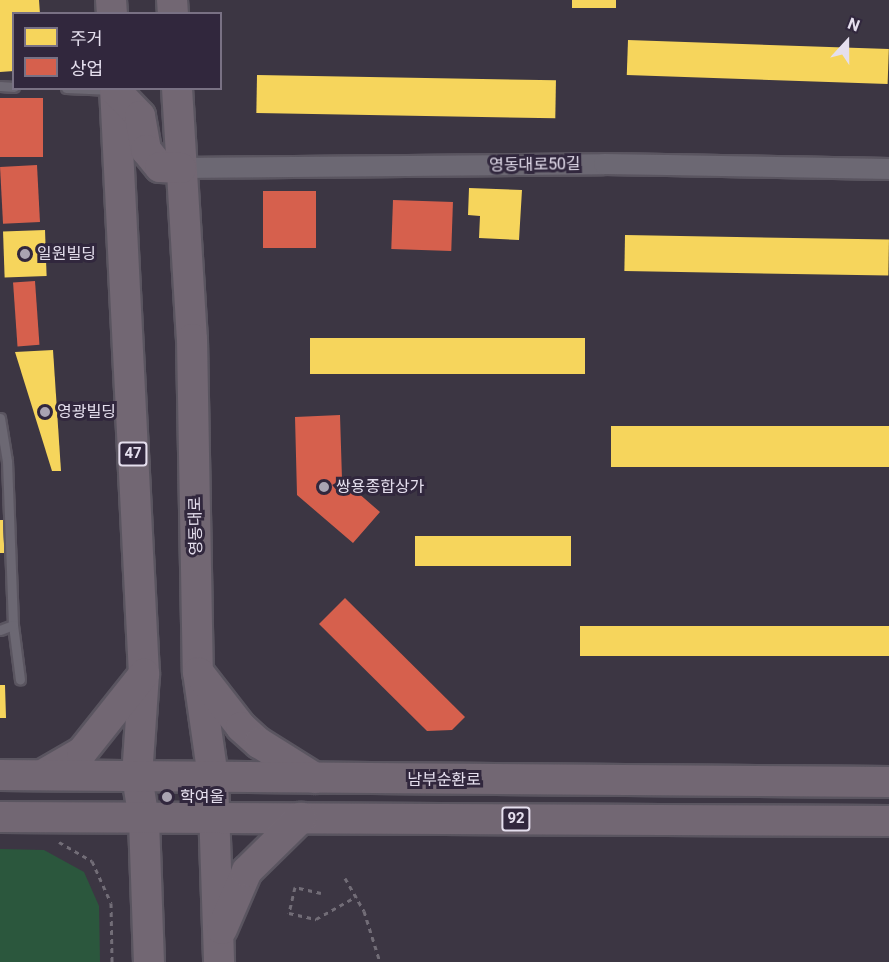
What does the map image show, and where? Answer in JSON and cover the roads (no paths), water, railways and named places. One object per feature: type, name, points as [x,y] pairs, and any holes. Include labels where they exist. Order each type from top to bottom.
[{"type":"main road","name":"47","points":[[115,90],[144,674],[137,776],[144,820],[150,962]]},
{"type":"main road","points":[[116,90],[140,116],[146,150],[160,167],[181,168]]},
{"type":"main road","name":"영동대로","points":[[177,90],[192,339],[198,672],[213,778],[218,951]]},
{"type":"main road","points":[[198,672],[241,727],[259,743],[318,779]]},
{"type":"main road","points":[[42,775],[82,753],[144,674]]},
{"type":"main road","name":"남부순환로","points":[[0,775],[889,782]]},
{"type":"main road","name":"92","points":[[0,817],[144,820],[302,818],[889,821]]},
{"type":"main road","points":[[218,951],[247,871],[302,818]]},
{"type":"street","name":"영동대로50길","points":[[181,168],[604,164],[889,169]]},
{"type":"lane","points":[[0,418],[13,625],[20,680]]},
{"type":"lane","points":[[0,630],[13,625]]},
{"type":"place","name":"일원빌딩","points":[[25,254]]},
{"type":"place","name":"영광빌딩","points":[[45,412]]},
{"type":"place","name":"쌍용종합상가","points":[[324,487]]},
{"type":"place","name":"학여울","points":[[167,797]]}]
